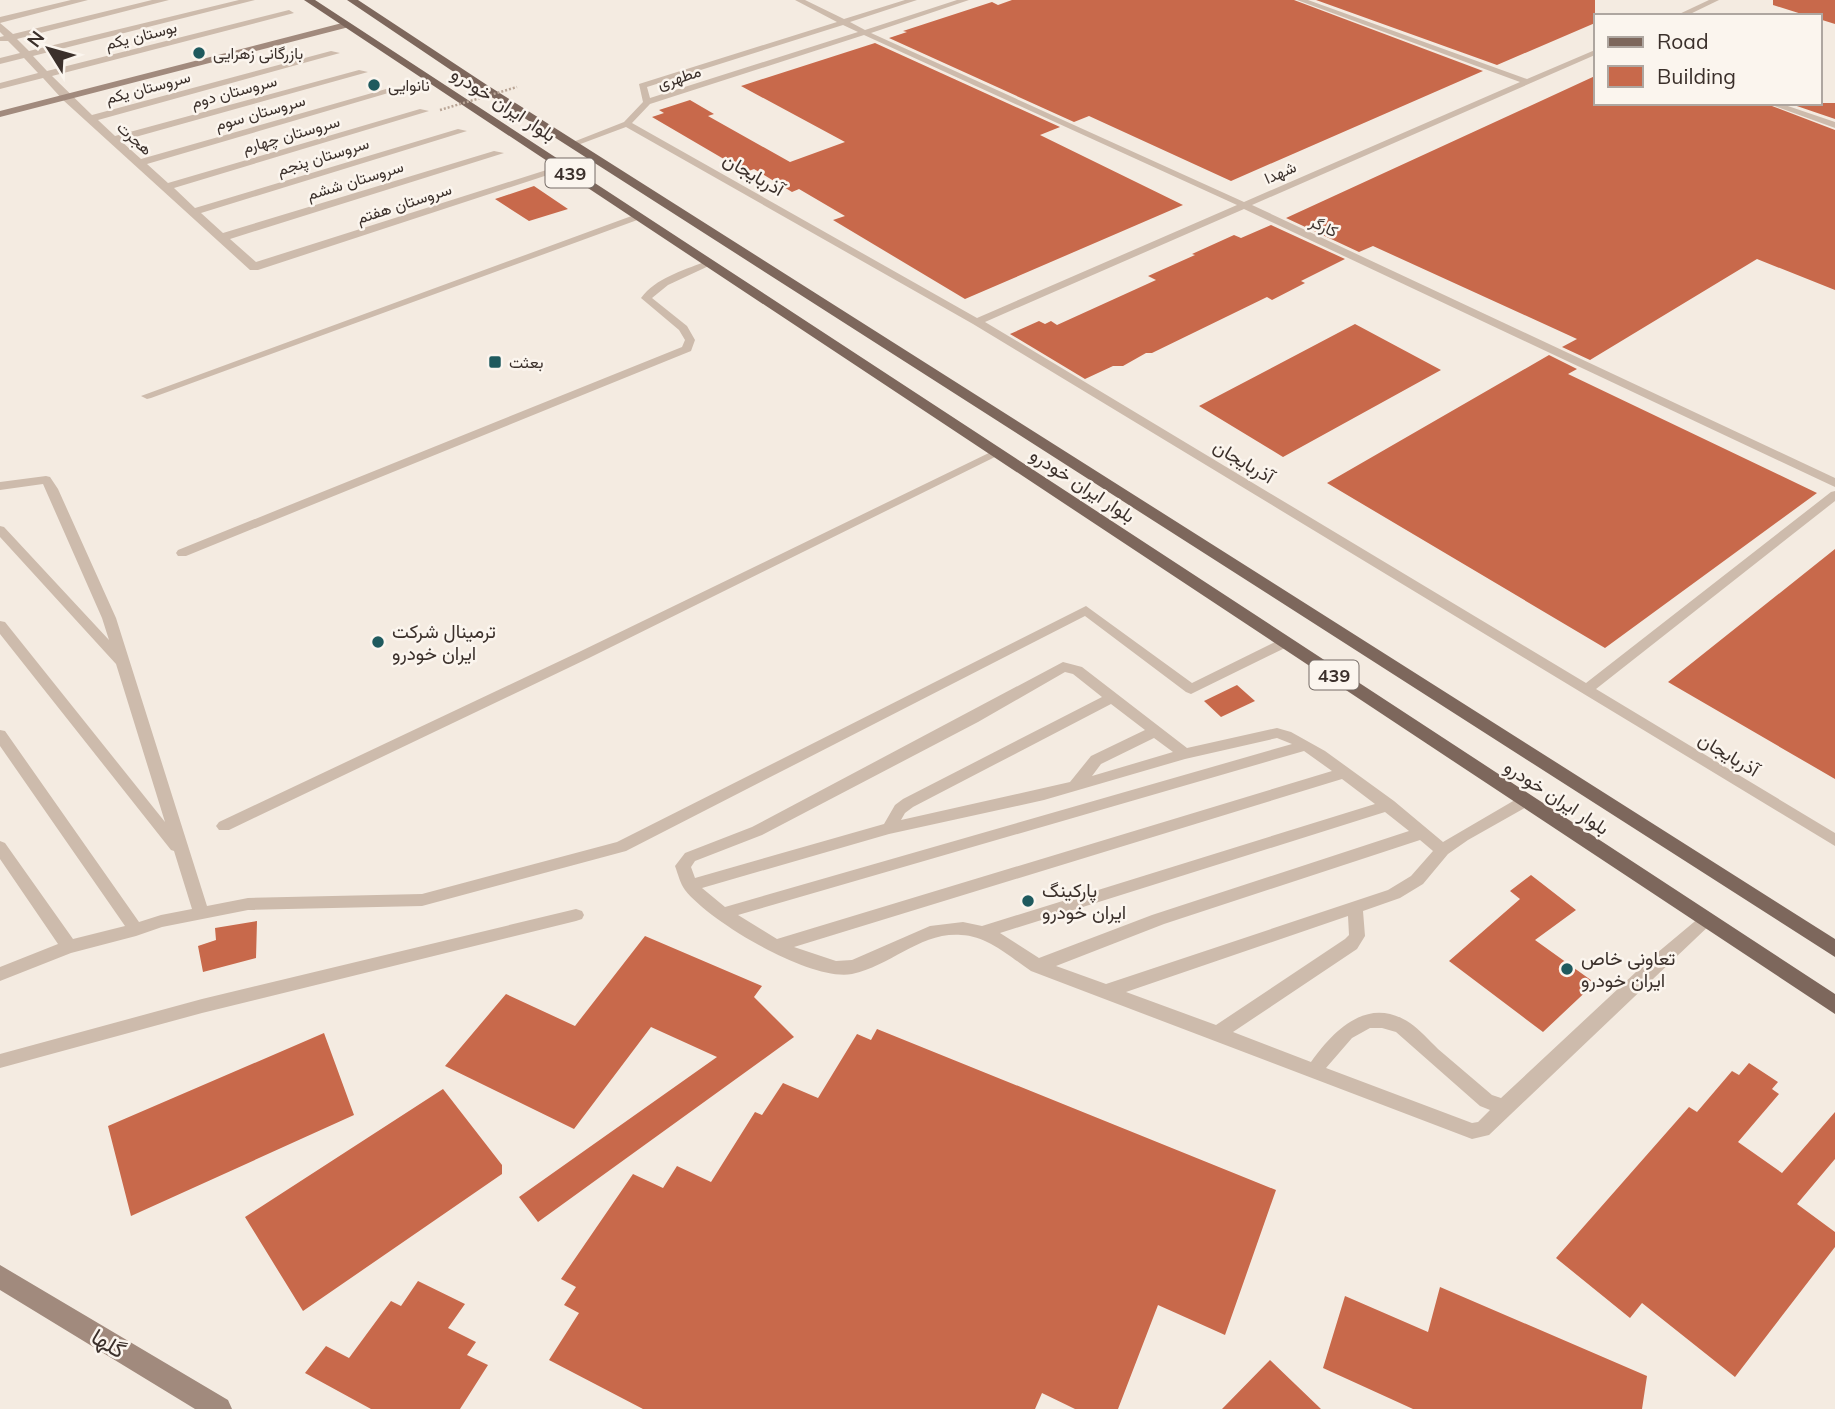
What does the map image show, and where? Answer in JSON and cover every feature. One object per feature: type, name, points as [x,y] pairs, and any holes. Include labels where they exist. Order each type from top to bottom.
[{"type":"main road","name":"بلوار ایران خودرو","points":[[309,0],[708,264],[849,338],[887,363],[995,453],[1835,1005]]},
{"type":"main road","name":"بلوار ایران خودرو","points":[[352,0],[572,144],[887,363],[1835,949]]},
{"type":"street","points":[[0,20],[83,0]]},
{"type":"street","points":[[5,38],[164,0]]},
{"type":"street","points":[[0,61],[250,0]]},
{"type":"street","name":"بوستان یکم","points":[[0,86],[289,13]]},
{"type":"street","points":[[0,114],[346,25]]},
{"type":"street","name":"هجرت","points":[[0,26],[5,38],[26,54],[67,98],[254,267]]},
{"type":"street","name":"سروستان یکم","points":[[90,119],[335,53]]},
{"type":"street","name":"سروستان دوم","points":[[113,140],[363,72]]},
{"type":"street","name":"سروستان سوم","points":[[139,163],[390,91]]},
{"type":"street","name":"سروستان چهارم","points":[[166,187],[424,111]]},
{"type":"street","name":"سروستان پنجم","points":[[193,212],[462,131]]},
{"type":"street","name":"سروستان ششم","points":[[222,237],[498,153]]},
{"type":"street","name":"سروستان هفتم","points":[[254,267],[563,168]]},
{"type":"street","name":"گلها","points":[[0,1277],[219,1409]]},
{"type":"lane","name":"کارگر","points":[[799,0],[864,33],[1244,205],[1835,483]]},
{"type":"lane","name":"مطهری","points":[[913,0],[642,86],[647,102],[965,0]]},
{"type":"lane","points":[[1301,0],[1528,82]]},
{"type":"lane","points":[[1684,14],[1715,0]]},
{"type":"lane","name":"شهدا","points":[[977,323],[1594,52]]},
{"type":"lane","points":[[572,144],[627,124],[647,102]]},
{"type":"lane","points":[[1776,105],[1835,125]]},
{"type":"lane","name":"آذربایجان","points":[[627,124],[977,323],[1835,840]]},
{"type":"lane","points":[[147,396],[637,217]]},
{"type":"lane","points":[[182,553],[687,349],[690,340],[683,328],[646,298],[658,288],[708,264]]},
{"type":"lane","points":[[224,825],[584,655],[995,453]]},
{"type":"lane","points":[[0,486],[46,480],[109,618],[201,912]]},
{"type":"lane","points":[[1586,690],[1835,495]]},
{"type":"lane","points":[[0,530],[123,663]]},
{"type":"lane","points":[[0,974],[69,947],[201,912],[248,904],[422,900],[621,847],[1086,610],[1191,689],[1284,643]]},
{"type":"lane","points":[[0,625],[182,853]]},
{"type":"lane","points":[[1185,754],[1077,670],[1063,667],[974,718],[757,831],[690,857],[683,866],[690,885],[721,914],[775,946],[836,969],[851,968],[930,931],[947,929],[982,932],[1388,805]]},
{"type":"lane","points":[[890,828],[900,809],[908,803],[1113,697]]},
{"type":"lane","points":[[1076,785],[1096,760],[1156,731]]},
{"type":"lane","points":[[690,885],[890,828],[1044,795],[1185,754],[1277,733],[1290,736],[1306,745],[1388,805],[1443,850]]},
{"type":"lane","points":[[0,736],[136,930]]},
{"type":"lane","points":[[721,914],[904,860],[1105,806],[1306,745]]},
{"type":"lane","points":[[775,946],[1344,773]]},
{"type":"lane","points":[[1110,990],[1394,894],[1417,880],[1443,850],[1525,801]]},
{"type":"lane","points":[[1037,966],[1158,919],[1422,833]]},
{"type":"lane","points":[[0,848],[69,947]]},
{"type":"lane","points":[[1218,1033],[1351,944],[1357,936],[1355,907]]},
{"type":"lane","points":[[0,1061],[202,1006],[576,915]]},
{"type":"lane","points":[[982,932],[1037,966],[1110,990],[1472,1131],[1483,1129],[1657,963],[1706,920]]},
{"type":"lane","points":[[1314,1071],[1331,1046],[1357,1027],[1366,1021],[1384,1021],[1402,1027],[1486,1101],[1504,1107]]},
{"type":"path","points":[[440,110],[517,87]]},
{"type":"building","points":[[1012,0],[1294,0],[1483,71],[1231,181],[1089,116],[1074,122],[889,38],[992,2],[998,5]]},
{"type":"building","points":[[1316,0],[1595,0],[1594,23],[1497,65]]},
{"type":"building","points":[[1773,0],[1835,0],[1835,24],[1821,20],[1821,14],[1802,14],[1773,5]]},
{"type":"building","points":[[875,43],[1060,127],[1040,135],[1183,205],[965,299],[833,220],[845,216],[799,189],[792,192],[754,169],[746,172],[652,117],[664,113],[659,110],[690,100],[714,114],[708,116],[790,162],[845,142],[741,86]]},
{"type":"building","points":[[1594,76],[1594,105],[1769,105],[1835,130],[1835,290],[1757,259],[1590,360],[1562,347],[1577,339],[1373,246],[1359,252],[1286,218]]},
{"type":"building","points":[[1835,103],[1835,119],[1794,105]]},
{"type":"building","points":[[534,186],[568,209],[529,221],[495,199]]},
{"type":"building","points":[[1271,225],[1345,259],[1301,281],[1305,283],[1272,300],[1267,297],[1152,353],[1146,353],[1123,366],[1113,366],[1085,379],[1010,334],[1039,321],[1045,324],[1051,321],[1057,325],[1156,280],[1148,276],[1195,255],[1192,254],[1234,235],[1241,238]]},
{"type":"building","points":[[1355,324],[1441,370],[1283,457],[1199,406]]},
{"type":"building","points":[[1549,355],[1577,369],[1568,374],[1817,493],[1605,648],[1327,483]]},
{"type":"building","points":[[1835,549],[1835,779],[1668,682]]},
{"type":"building","points":[[1237,685],[1255,701],[1221,717],[1204,701]]},
{"type":"building","points":[[1531,875],[1576,910],[1535,940],[1595,983],[1543,1032],[1449,961],[1520,899],[1510,891]]},
{"type":"building","points":[[257,921],[256,958],[203,972],[198,946],[216,940],[215,928]]},
{"type":"building","points":[[645,936],[762,986],[754,997],[794,1037],[538,1222],[519,1197],[717,1057],[651,1027],[574,1129],[445,1066],[506,994],[575,1026]]},
{"type":"building","points":[[877,1029],[1276,1190],[1225,1335],[1158,1305],[1118,1409],[1075,1409],[1042,1393],[1035,1409],[643,1409],[549,1360],[579,1313],[564,1305],[576,1287],[561,1279],[633,1174],[663,1188],[677,1166],[711,1182],[755,1112],[762,1115],[783,1083],[818,1098],[857,1034],[871,1040]]},
{"type":"building","points":[[324,1033],[354,1115],[131,1216],[108,1126]]},
{"type":"building","points":[[1749,1063],[1778,1082],[1772,1089],[1779,1094],[1738,1142],[1782,1173],[1835,1112],[1835,1159],[1797,1204],[1835,1232],[1835,1247],[1735,1377],[1642,1303],[1630,1318],[1556,1258],[1689,1107],[1697,1112],[1732,1071],[1739,1075]]},
{"type":"building","points":[[443,1089],[502,1165],[502,1174],[303,1311],[245,1217]]},
{"type":"building","points":[[418,1281],[465,1304],[448,1328],[476,1342],[467,1355],[488,1365],[460,1409],[371,1409],[305,1373],[326,1346],[349,1358],[391,1301],[401,1306]]},
{"type":"building","points":[[1440,1287],[1647,1376],[1642,1409],[1413,1409],[1323,1368],[1345,1296],[1428,1332]]},
{"type":"building","points":[[1270,1360],[1321,1409],[1222,1409]]},
{"type":"place","name":"بازرگانی زهرایی","points":[[199,53]]},
{"type":"place","name":"نانوایی","points":[[374,85]]},
{"type":"place","name":"بعثت","points":[[495,362]]},
{"type":"place","name":"ترمینال شرکت ایران خودرو","points":[[378,642]]},
{"type":"place","name":"پارکینگ ایران خودرو","points":[[1028,901]]},
{"type":"place","name":"تعاونی خاص ایران خودرو","points":[[1567,969]]}]
